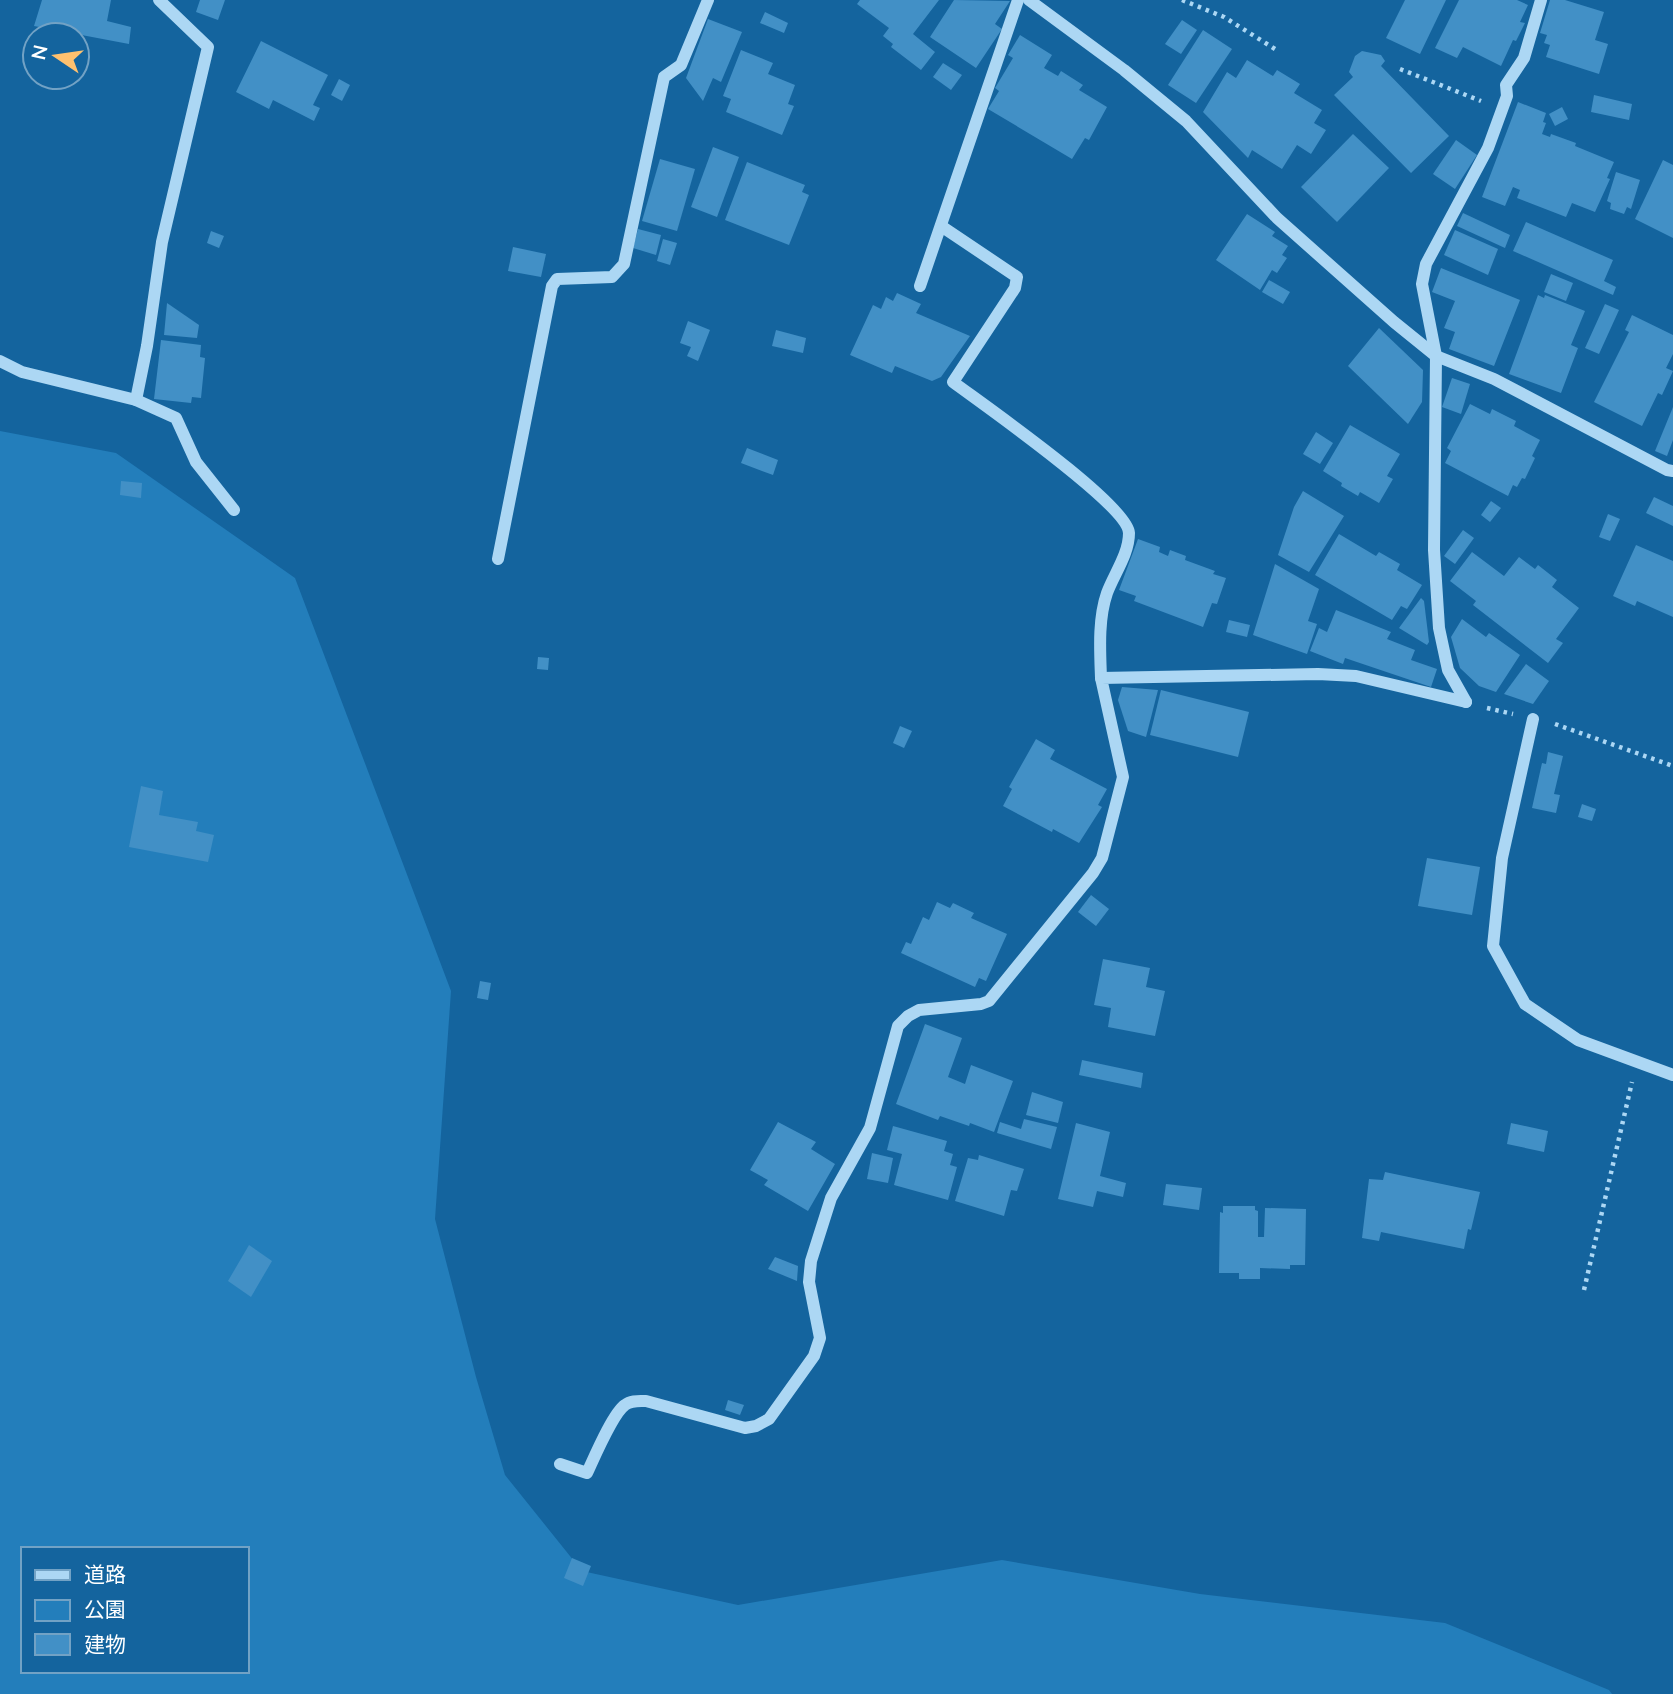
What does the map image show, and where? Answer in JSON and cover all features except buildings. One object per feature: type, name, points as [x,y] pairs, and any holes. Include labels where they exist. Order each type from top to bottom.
[{"type":"street","points":[[136,400],[162,242],[208,47],[159,0]]},
{"type":"street","points":[[498,559],[552,286],[557,279],[612,277],[624,264],[664,77],[681,65],[708,0]]},
{"type":"street","points":[[920,286],[1018,0]]},
{"type":"street","points":[[1029,0],[1124,70],[1186,121],[1277,218],[1394,323],[1436,356],[1494,379],[1673,471]]},
{"type":"street","points":[[1466,702],[1448,670],[1439,628],[1434,550],[1436,356],[1422,284],[1426,264],[1488,148],[1507,96],[1506,85],[1524,58],[1541,0]]},
{"type":"street","points":[[559,1464],[587,1473],[615,1417],[623,1406],[633,1401],[646,1401],[745,1427],[756,1426],[769,1419],[814,1356],[820,1338],[809,1282],[811,1261],[831,1199],[870,1128],[898,1026],[919,1010],[989,1001],[1093,873],[1102,858],[1122,777],[1101,678],[1100,639],[1106,596],[1127,545],[1129,530],[1120,516],[1062,464],[953,382],[1015,288],[1017,277],[941,226]]},
{"type":"street","points":[[0,361],[22,372],[136,400],[176,418],[196,462],[233,510]]},
{"type":"street","points":[[1101,678],[1318,674],[1356,676],[1466,702]]},
{"type":"street","points":[[1533,719],[1502,858],[1493,946],[1525,1004],[1577,1040],[1673,1075]]},
{"type":"path","points":[[1182,0],[1224,17],[1275,50]]},
{"type":"path","points":[[1400,69],[1502,109]]},
{"type":"path","points":[[1466,702],[1561,726],[1673,766]]},
{"type":"path","points":[[1584,1290],[1636,1062]]},
{"type":"green space","points":[[0,431],[116,453],[295,578],[451,991],[435,1219],[476,1377],[505,1475],[582,1571],[738,1605],[1002,1560],[1200,1594],[1445,1623],[1609,1690],[1612,1694],[0,1694]]}]
